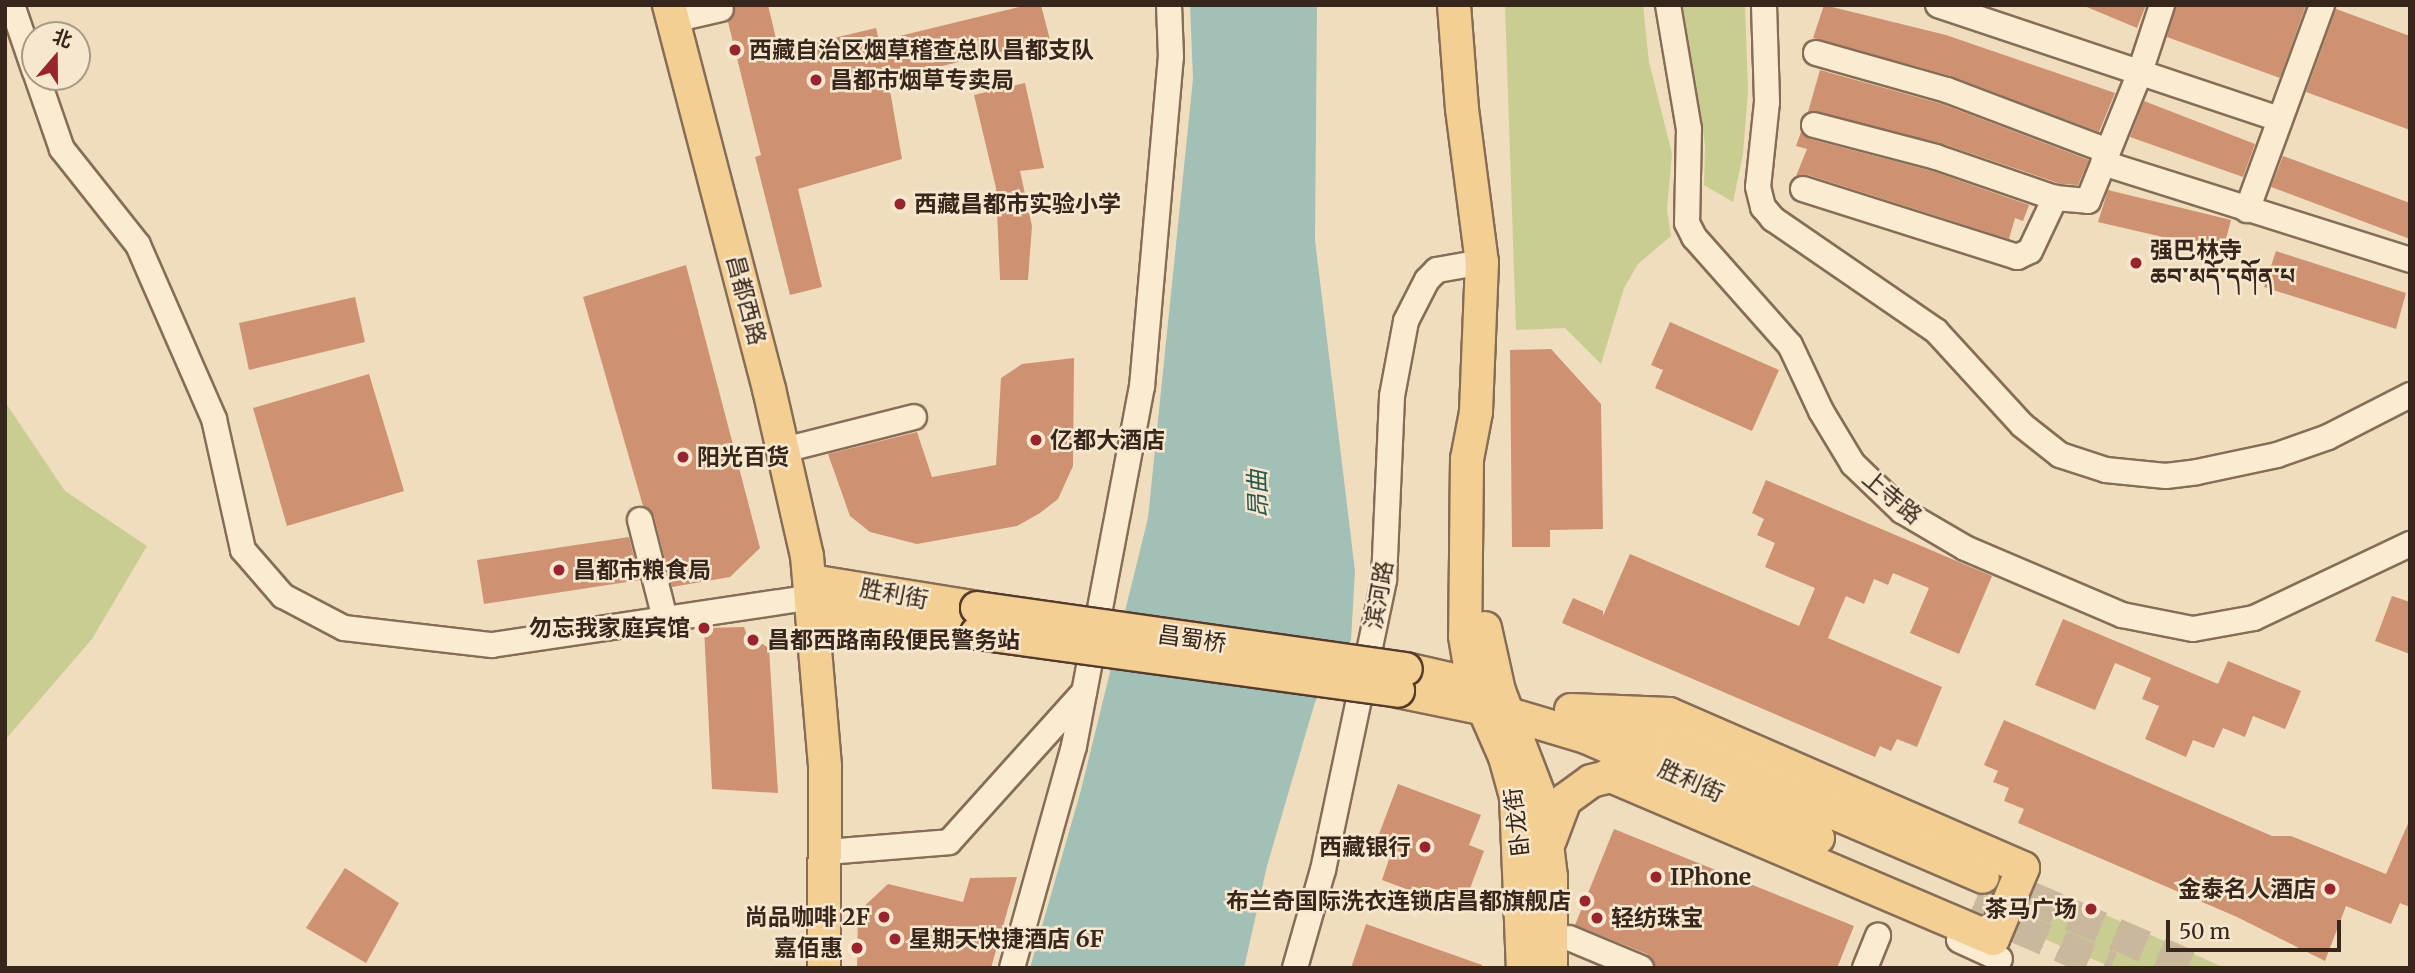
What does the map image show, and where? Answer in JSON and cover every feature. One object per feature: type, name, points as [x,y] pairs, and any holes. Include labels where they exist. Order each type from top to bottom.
[{"type":"main road","points":[[1454,5],[1462,109],[1482,262],[1476,412],[1467,458],[1465,599],[1491,699]]},
{"type":"main road","name":"昌都西路","points":[[671,13],[784,450],[813,596],[825,767],[824,968]]},
{"type":"main road","name":"胜利街","points":[[813,596],[977,621]]},
{"type":"main road","name":"昌蜀桥","points":[[977,621],[1402,680]]},
{"type":"main road","name":"胜利街","points":[[1402,680],[1491,699],[1571,710],[1673,744],[1983,877]]},
{"type":"main road","name":"胜利街","points":[[1491,699],[1674,774],[1972,908]]},
{"type":"main road","name":"卧龙街","points":[[1491,699],[1542,803],[1549,844],[1551,968]]},
{"type":"main road","name":"卧龙街","points":[[1491,699],[1516,797],[1523,968]]},
{"type":"main road","points":[[1571,710],[1670,714],[2023,868],[1993,939],[1608,775]]},
{"type":"main road","points":[[1549,844],[1565,800],[1579,787],[1608,775],[1653,769],[1674,774]]},
{"type":"street","points":[[12,5],[21,31]]},
{"type":"street","points":[[1012,968],[1074,746],[1142,387],[1171,57],[1169,5]]},
{"type":"street","name":"上寺路","points":[[1668,5],[1689,129],[1686,223],[1693,237],[1790,345],[1853,464],[1902,511],[1965,548],[2122,615],[2193,629],[2254,618],[2410,544]]},
{"type":"street","points":[[1764,5],[1767,103],[1758,187],[1763,207],[1773,219],[1936,331],[2022,425],[2060,455],[2080,464],[2143,475],[2197,472],[2277,455],[2328,437],[2410,395]]},
{"type":"street","points":[[1938,5],[2279,119]]},
{"type":"street","points":[[1814,125],[1936,157],[2055,198],[2088,201],[2140,72],[2162,5]]},
{"type":"street","points":[[2247,210],[2322,5]]},
{"type":"street","points":[[671,13],[721,9]]},
{"type":"street","points":[[1816,53],[1947,90],[2106,157],[2247,210],[2410,260]]},
{"type":"street","points":[[42,91],[62,149],[138,245],[214,419],[243,550],[283,596],[344,628],[492,645],[813,596]]},
{"type":"street","points":[[1803,189],[2017,257],[2030,251],[2055,198]]},
{"type":"street","name":"滨河路","points":[[1294,968],[1323,870],[1384,580],[1392,396],[1406,321],[1427,280],[1437,270],[1482,262]]},
{"type":"street","points":[[784,450],[914,417]]},
{"type":"street","points":[[640,520],[665,619]]},
{"type":"street","points":[[826,852],[949,842],[1084,692]]},
{"type":"street","points":[[1572,823],[1578,806],[1589,796],[1602,792],[1626,795],[2000,959]]},
{"type":"street","points":[[1865,968],[1878,935]]},
{"type":"street","points":[[1569,938],[1641,968]]},
{"type":"green space","points":[[1505,5],[1643,5],[1649,62],[1672,154],[1667,210],[1671,236],[1638,264],[1624,288],[1601,364],[1565,328],[1516,330]]},
{"type":"green space","points":[[1682,5],[1745,5],[1748,91],[1743,154],[1733,202],[1704,185],[1705,144]]},
{"type":"green space","points":[[5,402],[65,491],[147,546],[92,639],[5,740]]},
{"type":"green space","points":[[2041,886],[2225,968],[2114,968],[2020,929]]},
{"type":"water","name":"昂曲","points":[[1190,5],[1317,5],[1315,240],[1355,571],[1351,640],[1315,702],[1267,866],[1244,968],[1030,968],[1081,790],[1148,518],[1193,79]]},
{"type":"building","points":[[735,5],[768,5],[779,51],[876,28],[879,41],[1027,5],[1041,5],[1050,40],[888,79],[902,159],[798,189],[822,287],[790,295],[755,157],[761,155],[728,22]]},
{"type":"building","points":[[1824,5],[1946,35],[2115,93],[2099,132],[1951,76],[1813,38]]},
{"type":"building","points":[[2082,5],[2146,5],[2137,28]]},
{"type":"building","points":[[2176,5],[2306,5],[2280,78],[2167,37]]},
{"type":"building","points":[[2336,9],[2410,36],[2410,130],[2306,92]]},
{"type":"building","points":[[1820,70],[1942,104],[2089,160],[2078,185],[2061,184],[1940,143],[1808,112]]},
{"type":"building","points":[[1025,83],[1044,168],[1020,171],[1032,226],[1028,280],[1000,280],[996,188],[974,95]]},
{"type":"building","points":[[2144,101],[2255,144],[2243,177],[2130,137]]},
{"type":"building","points":[[1801,132],[1810,139],[1932,171],[2029,205],[2023,221],[2015,218],[2009,239],[1808,175],[1796,176],[1807,149],[1796,146]]},
{"type":"building","points":[[2283,156],[2410,203],[2410,239],[2271,187]]},
{"type":"building","points":[[2108,190],[2231,220],[2223,251],[2098,222]]},
{"type":"building","points":[[2276,251],[2406,293],[2396,329],[2264,287]]},
{"type":"building","name":"阳光百货","points":[[686,265],[760,548],[730,577],[672,587],[654,516],[643,506],[583,297]]},
{"type":"building","points":[[355,297],[365,342],[249,370],[239,323]]},
{"type":"building","points":[[1670,322],[1779,370],[1752,431],[1655,388],[1663,370],[1651,365]]},
{"type":"building","points":[[1551,349],[1601,404],[1603,529],[1550,530],[1550,547],[1512,547],[1510,350]]},
{"type":"building","name":"亿都大酒店","points":[[1074,358],[1073,466],[1058,499],[1040,513],[1017,526],[917,544],[870,532],[850,516],[828,454],[917,432],[932,477],[996,465],[1001,378],[1022,364]]},
{"type":"building","points":[[369,374],[404,491],[287,526],[253,408]]},
{"type":"building","points":[[1766,480],[1992,576],[1959,654],[1910,633],[1929,588],[1893,573],[1888,585],[1874,579],[1864,604],[1846,596],[1828,638],[1942,687],[1917,747],[1897,739],[1891,751],[1880,746],[1875,757],[1562,623],[1573,598],[1603,611],[1603,616],[1630,554],[1799,626],[1815,588],[1765,567],[1775,543],[1757,535],[1764,519],[1752,513]]},
{"type":"building","name":"昌都市粮食局","points":[[629,537],[640,580],[484,604],[477,560]]},
{"type":"building","points":[[2392,596],[2410,602],[2410,654],[2375,641]]},
{"type":"building","points":[[2063,619],[2218,684],[2228,661],[2301,691],[2285,729],[2253,716],[2245,737],[2223,728],[2214,748],[2193,740],[2186,757],[2145,739],[2159,706],[2142,699],[2151,678],[2115,663],[2095,710],[2035,685]]},
{"type":"building","points":[[744,627],[747,635],[769,648],[778,793],[712,789],[704,628]]},
{"type":"building","points":[[2004,720],[2272,836],[2291,836],[2386,874],[2410,819],[2410,907],[2400,903],[2391,924],[2346,906],[2325,961],[2237,917],[2018,823],[2024,809],[2004,801],[2009,788],[1993,782],[1998,771],[1984,765]]},
{"type":"building","name":"西藏银行","points":[[1398,784],[1481,815],[1469,845],[1484,851],[1462,910],[1382,880],[1390,856],[1373,850]]},
{"type":"building","points":[[1614,829],[1854,926],[1837,968],[1656,968],[1647,954],[1575,925]]},
{"type":"building","points":[[345,868],[399,903],[366,963],[306,928]]},
{"type":"building","points":[[1017,877],[991,968],[857,968],[858,912],[888,884],[963,902],[970,878]]},
{"type":"building","points":[[1366,924],[1482,965],[1482,968],[1351,968]]},
{"type":"tunnel","points":[[1983,877],[2194,968]]},
{"type":"tunnel","points":[[1972,908],[2111,968]]},
{"type":"place","name":"西藏自治区烟草稽查总队昌都支队","points":[[735,50]]},
{"type":"place","name":"昌都市烟草专卖局","points":[[816,80]]},
{"type":"place","name":"西藏昌都市实验小学","points":[[900,204]]},
{"type":"place","name":"强巴林寺 ཆབ་མདོ་དགོན་པ","points":[[2136,263]]},
{"type":"place","name":"亿都大酒店","points":[[1036,440]]},
{"type":"place","name":"阳光百货","points":[[683,457]]},
{"type":"place","name":"昌都市粮食局","points":[[559,570]]},
{"type":"place","name":"勿忘我家庭宾馆","points":[[704,628]]},
{"type":"place","name":"昌都西路南段便民警务站","points":[[753,640]]},
{"type":"place","name":"西藏银行","points":[[1425,847]]},
{"type":"place","name":"IPhone","points":[[1656,877]]},
{"type":"place","name":"金泰名人酒店","points":[[2330,889]]},
{"type":"place","name":"布兰奇国际洗衣连锁店昌都旗舰店","points":[[1585,901]]},
{"type":"place","name":"茶马广场","points":[[2091,909]]},
{"type":"place","name":"尚品咖啡 2F","points":[[884,917]]},
{"type":"place","name":"轻纺珠宝","points":[[1597,918]]},
{"type":"place","name":"星期天快捷酒店 6F","points":[[895,939]]},
{"type":"place","name":"嘉佰惠","points":[[857,948]]}]
